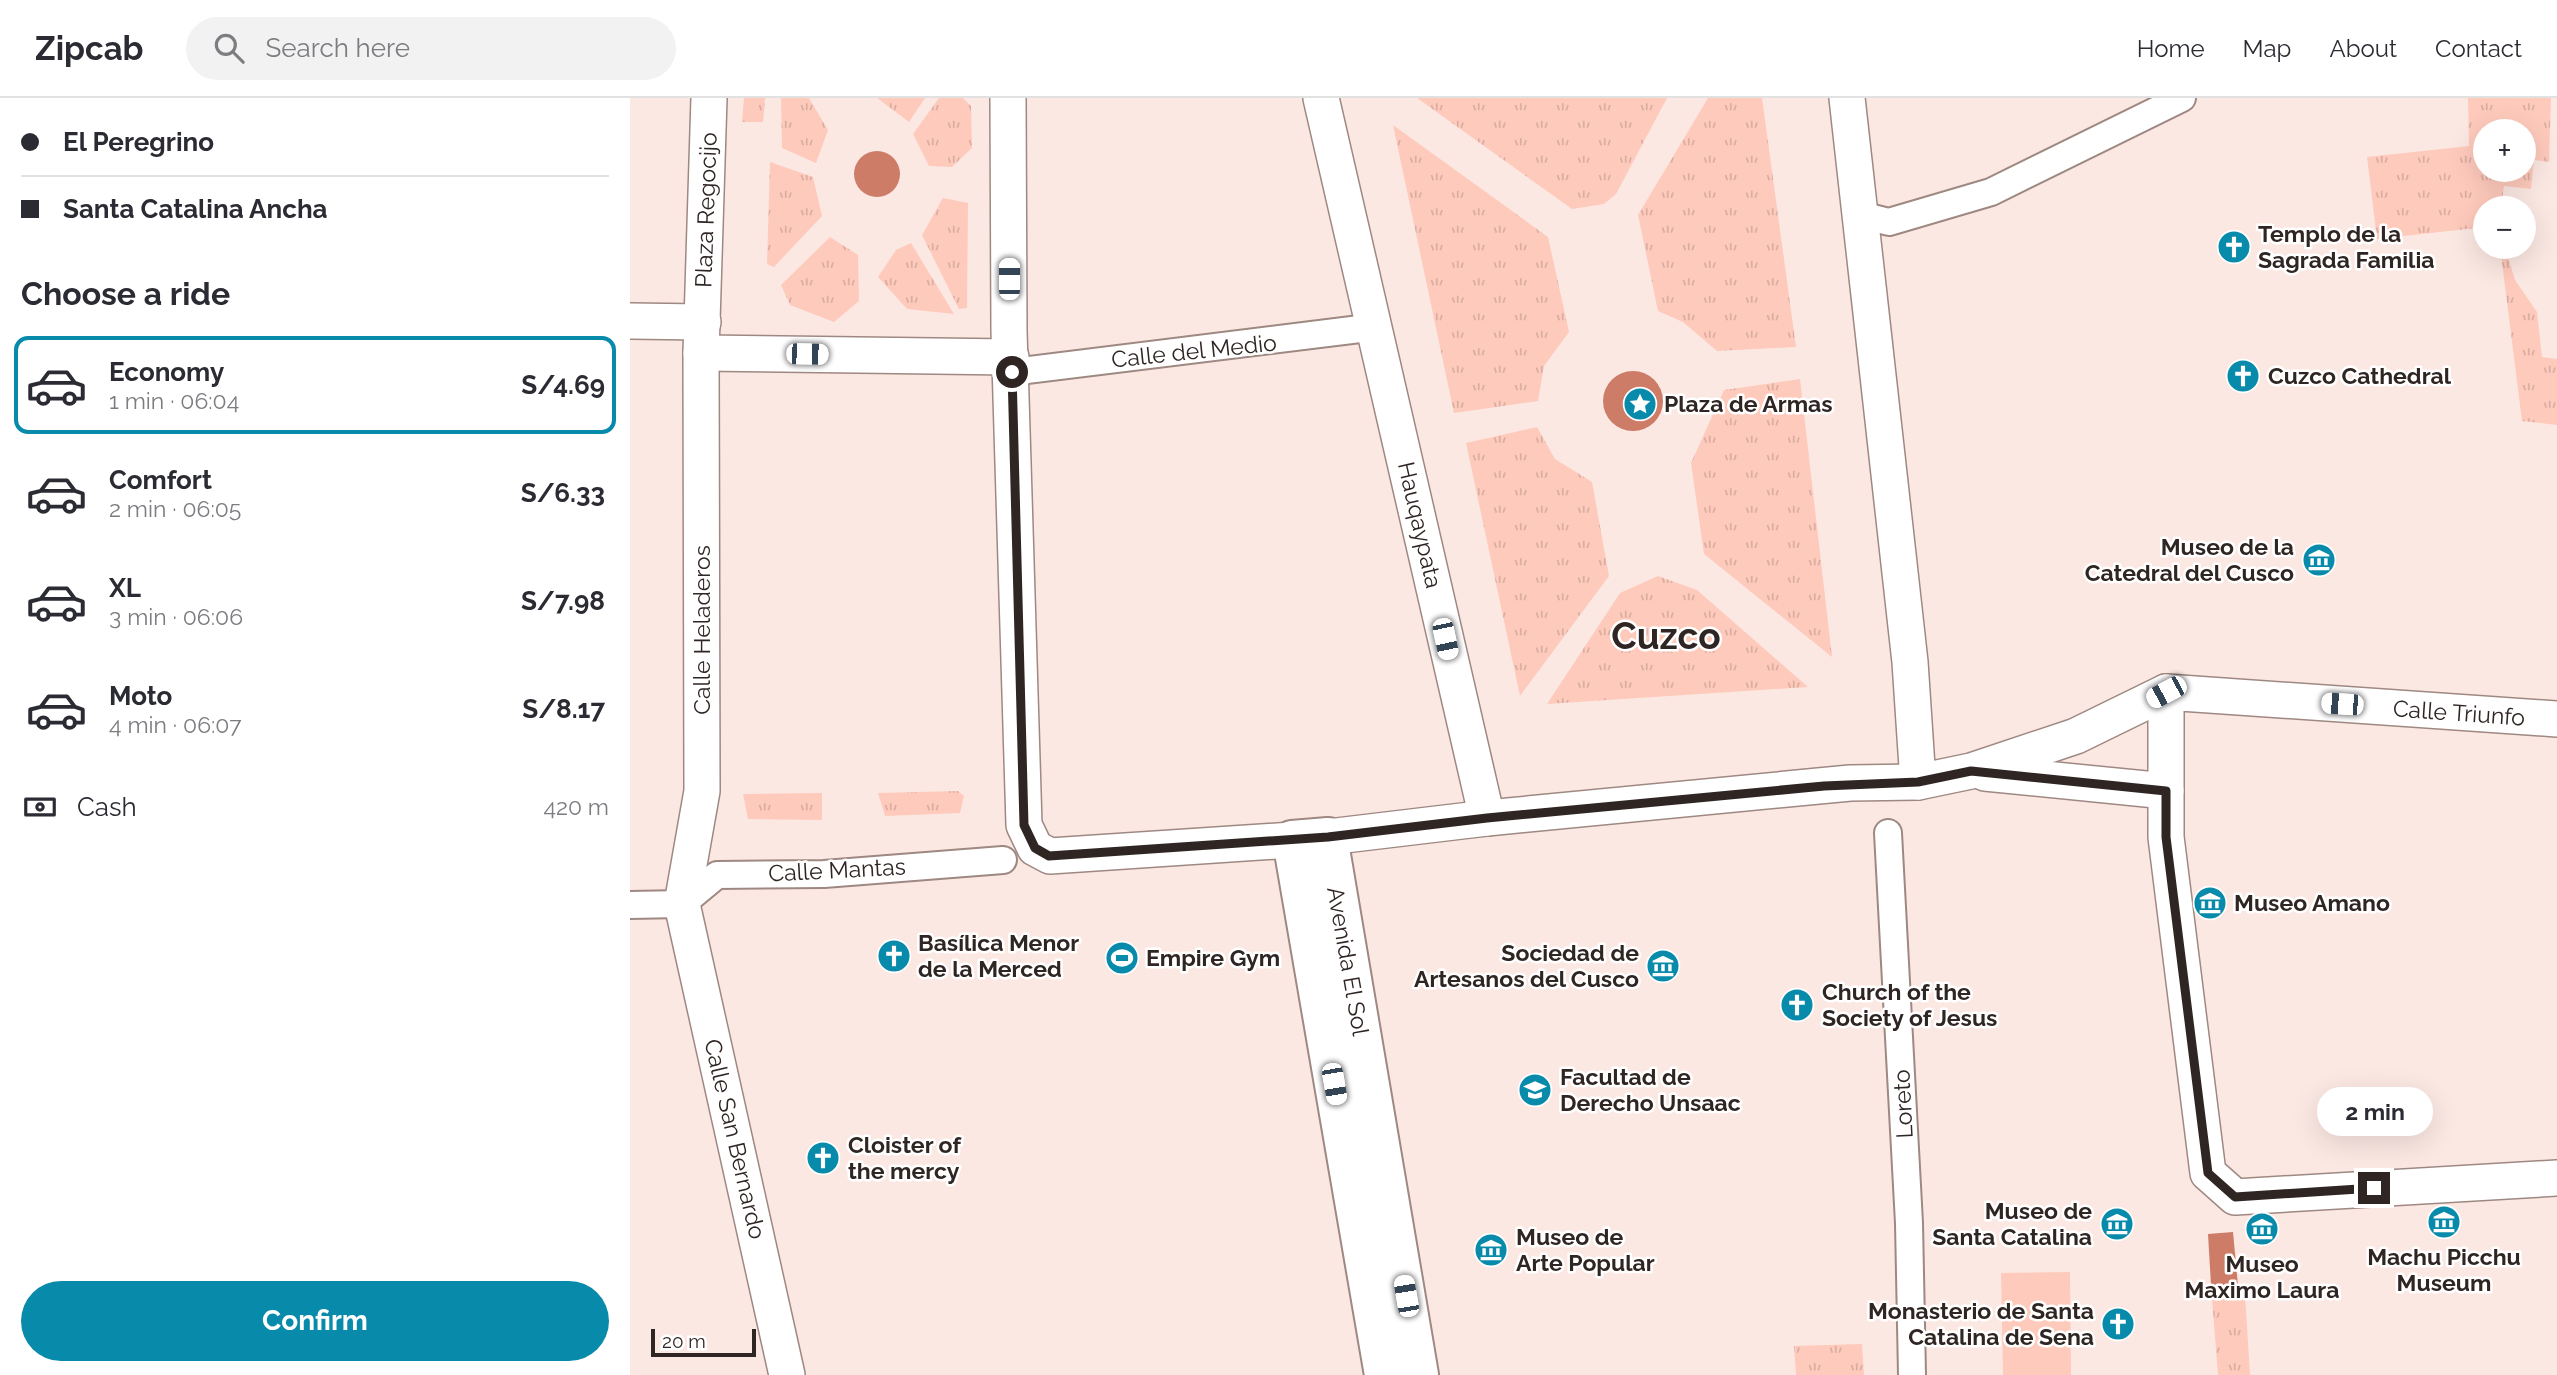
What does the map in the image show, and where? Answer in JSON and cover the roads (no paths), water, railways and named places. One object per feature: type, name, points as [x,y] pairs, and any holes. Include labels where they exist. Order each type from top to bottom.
[{"type":"street","name":"Plaza Regocijo","points":[[702,338],[709,98]]},
{"type":"street","points":[[1009,98],[1012,364],[1024,825],[1035,848],[1049,856],[1310,839],[1487,818],[1850,783],[1918,782],[1971,771],[2076,736],[2166,692],[2166,837],[2208,1173],[2235,1197],[2557,1178]]},
{"type":"street","name":"Hauqaypata","points":[[1321,98],[1376,327],[1487,818]]},
{"type":"street","points":[[1847,98],[1910,662],[1918,782]]},
{"type":"street","points":[[1861,215],[1889,222],[1991,192],[2182,98]]},
{"type":"street","points":[[630,321],[702,338],[1012,364]]},
{"type":"street","name":"Calle del Medio","points":[[1012,364],[1336,334],[1376,327]]},
{"type":"street","name":"Calle Heladeros","points":[[682,904],[703,771],[702,338]]},
{"type":"street","name":"Calle Triunfo","points":[[2166,692],[2557,719]]},
{"type":"street","points":[[1971,771],[2166,791]]},
{"type":"street","name":"Loreto","points":[[1888,833],[1909,1223],[1912,1375]]},
{"type":"street","name":"Avenida El Sol","points":[[1310,839],[1384,1375]]},
{"type":"street","name":"Avenida El Sol","points":[[1310,839],[1419,1375]]},
{"type":"street","name":"Calle Mantas","points":[[682,904],[717,875],[824,874],[1003,860]]},
{"type":"street","points":[[630,905],[682,904]]},
{"type":"street","name":"Calle San Bernardo","points":[[682,904],[788,1375]]},
{"type":"place","name":"Templo de la Sagrada Familia","points":[[2234,247]]},
{"type":"place","name":"Cuzco Cathedral","points":[[2243,376]]},
{"type":"place","name":"Plaza de Armas","points":[[1640,404]]},
{"type":"place","name":"Museo de la Catedral del Cusco","points":[[2319,560]]},
{"type":"place","name":"Museo Amano","points":[[2210,903]]},
{"type":"place","name":"Basílica Menor de la Merced","points":[[894,956]]},
{"type":"place","name":"Empire Gym","points":[[1122,958]]},
{"type":"place","name":"Sociedad de Artesanos del Cusco","points":[[1663,966]]},
{"type":"place","name":"Church of the Society of Jesus","points":[[1797,1005]]},
{"type":"place","name":"Facultad de Derecho Unsaac","points":[[1535,1090]]},
{"type":"place","name":"Cloister of the mercy","points":[[823,1158]]},
{"type":"place","name":"Machu Picchu Museum","points":[[2444,1222]]},
{"type":"place","name":"Museo de Santa Catalina","points":[[2117,1224]]},
{"type":"place","name":"Museo Maximo Laura","points":[[2262,1229]]},
{"type":"place","name":"Museo de Arte Popular","points":[[1491,1250]]},
{"type":"place","name":"Monasterio de Santa Catalina de Sena","points":[[2118,1324]]},
{"type":"district","name":"Cuzco","points":[[1666,636]]}]
